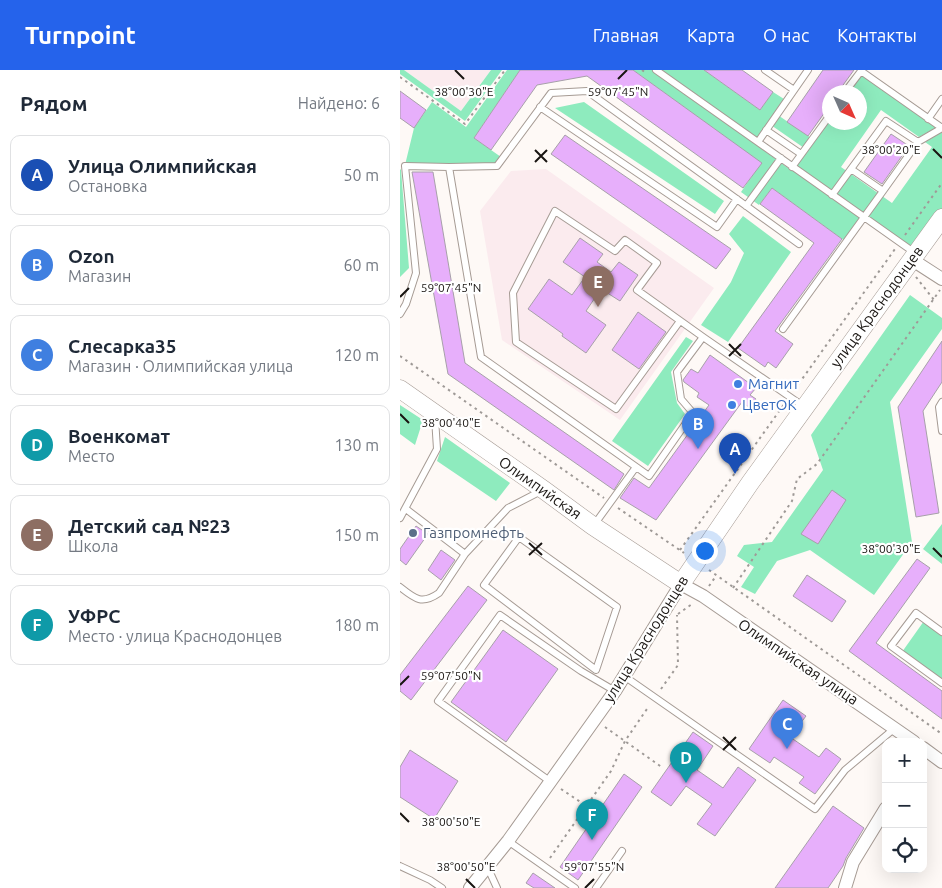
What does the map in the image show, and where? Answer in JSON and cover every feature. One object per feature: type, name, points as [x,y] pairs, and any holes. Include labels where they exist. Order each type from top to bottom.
[{"type":"main road","name":"улица Краснодонцев","points":[[681,584],[695,561],[942,218]]},
{"type":"main road","name":"Олимпийская","points":[[400,389],[593,526],[681,584]]},
{"type":"street","points":[[914,256],[942,279]]},
{"type":"street","name":"Олимпийская улица","points":[[681,584],[703,596],[909,738]]},
{"type":"street","name":"улица Краснодонцев","points":[[470,888],[508,841],[615,691],[681,584]]},
{"type":"street","points":[[927,751],[942,762]]},
{"type":"street","points":[[845,888],[853,862],[882,815]]},
{"type":"lane","points":[[656,70],[900,242],[914,256]]},
{"type":"lane","points":[[765,70],[794,90]]},
{"type":"lane","points":[[758,142],[808,70]]},
{"type":"lane","points":[[783,329],[918,142],[942,128],[861,71],[851,85]]},
{"type":"lane","points":[[400,314],[406,304],[416,273],[402,164],[449,167],[497,166],[551,94],[587,91],[799,244]]},
{"type":"lane","points":[[928,118],[942,98]]},
{"type":"lane","points":[[540,107],[717,227],[737,199]]},
{"type":"lane","points":[[832,195],[886,121],[918,142]]},
{"type":"lane","points":[[792,167],[822,126]]},
{"type":"lane","points":[[766,130],[802,154]]},
{"type":"lane","points":[[746,206],[781,158]]},
{"type":"lane","points":[[449,167],[481,357],[649,476],[693,413],[682,399],[677,372],[703,337]]},
{"type":"lane","points":[[851,169],[882,191]]},
{"type":"lane","points":[[680,320],[616,410],[516,342],[512,293],[555,211],[616,251],[624,240],[657,263],[637,290],[805,407]]},
{"type":"lane","points":[[400,300],[406,304]]},
{"type":"lane","points":[[942,402],[939,406],[942,431]]},
{"type":"lane","points":[[400,518],[437,449],[435,414]]},
{"type":"lane","points":[[593,526],[636,467]]},
{"type":"lane","points":[[400,587],[416,599],[426,599],[439,593],[466,554],[508,508],[544,490]]},
{"type":"lane","points":[[406,509],[466,554]]},
{"type":"lane","points":[[519,538],[617,607],[596,670],[484,585],[519,538]]},
{"type":"lane","points":[[942,632],[916,613],[891,646],[942,683]]},
{"type":"lane","points":[[551,782],[438,701],[500,615],[581,672],[615,691]]},
{"type":"lane","points":[[624,676],[815,809],[846,770],[895,728]]},
{"type":"lane","points":[[508,841],[575,888]]},
{"type":"lane","points":[[596,888],[622,851]]},
{"type":"lane","points":[[400,866],[430,880],[442,888]]},
{"type":"lane","points":[[487,866],[497,888]]},
{"type":"path","points":[[400,77],[465,124],[505,70]]},
{"type":"path","points":[[680,550],[942,183]]},
{"type":"path","points":[[733,588],[792,501],[797,479],[817,464],[942,286]]},
{"type":"path","points":[[400,356],[942,734]]},
{"type":"path","points":[[673,622],[678,615],[703,596],[716,576]]},
{"type":"path","points":[[544,867],[611,771],[625,741],[678,665],[678,615]]},
{"type":"path","points":[[594,720],[664,768]]},
{"type":"path","points":[[551,782],[597,813]]},
{"type":"shaded area","points":[[404,70],[491,70],[461,111]]},
{"type":"shaded area","points":[[546,169],[714,288],[620,420],[502,340],[480,211],[511,171]]},
{"type":"green space","points":[[400,70],[404,70],[461,111],[491,70],[502,70],[465,121],[400,74]]},
{"type":"green space","points":[[507,70],[520,70],[474,138],[501,157],[496,164],[405,165],[414,128],[432,102],[466,127]]},
{"type":"green space","points":[[633,70],[704,70],[760,110],[773,92],[784,99],[775,113],[814,140],[822,129],[867,130],[841,167],[892,203],[932,147],[925,142],[942,132],[942,210],[914,249],[863,215],[844,240],[772,188],[759,205],[741,192],[761,163]],"holes":[[[768,123],[807,150],[792,171],[754,143]]]},
{"type":"green space","points":[[861,74],[937,127],[919,137],[881,110],[867,130],[867,85],[853,85]]},
{"type":"green space","points":[[584,102],[724,201],[715,214],[555,108]]},
{"type":"green space","points":[[400,169],[409,268],[400,277]]},
{"type":"green space","points":[[743,216],[791,252],[728,342],[701,325],[731,282],[744,253],[729,234]]},
{"type":"green space","points":[[910,295],[942,318],[942,329],[890,402],[912,542],[874,595],[810,550],[777,561],[755,594],[741,587],[754,567],[737,556],[744,545],[772,542],[823,470],[811,435]]},
{"type":"green space","points":[[686,337],[693,341],[671,372],[677,403],[685,414],[648,466],[612,441]]},
{"type":"green space","points":[[400,405],[423,420],[415,445],[400,434]]},
{"type":"green space","points":[[445,437],[510,483],[496,501],[437,461]]},
{"type":"green space","points":[[942,524],[942,564],[923,549]]},
{"type":"green space","points":[[924,621],[942,634],[942,681],[902,652]]},
{"type":"building","points":[[520,70],[633,70],[762,163],[743,188],[587,76],[537,85],[491,150],[474,138]]},
{"type":"building","points":[[704,70],[742,70],[773,92],[760,110]]},
{"type":"building","points":[[823,70],[854,70],[843,85],[822,85],[822,116],[808,136],[787,122]]},
{"type":"building","points":[[400,91],[426,110],[414,128],[400,118]]},
{"type":"building","points":[[891,134],[909,146],[882,184],[864,172]]},
{"type":"building","points":[[565,135],[731,249],[716,269],[551,154]]},
{"type":"building","points":[[412,172],[433,172],[465,363],[624,474],[614,490],[448,374]]},
{"type":"building","points":[[772,188],[842,239],[775,331],[793,344],[776,368],[768,362],[765,367],[738,348],[814,243],[760,204]]},
{"type":"building","points":[[580,238],[603,254],[597,262],[611,272],[619,262],[638,275],[620,301],[601,289],[586,311],[606,325],[586,353],[528,309],[549,279],[572,295],[585,277],[563,262]]},
{"type":"building","points":[[638,312],[666,332],[639,369],[612,350]]},
{"type":"building","points":[[942,341],[942,382],[923,411],[939,513],[916,517],[898,407]]},
{"type":"building","points":[[710,355],[756,388],[750,395],[756,399],[750,408],[742,402],[656,520],[620,498],[634,478],[649,488],[709,405],[697,397],[699,393],[683,380],[691,369],[698,373]]},
{"type":"building","points":[[832,490],[846,500],[818,544],[801,534]]},
{"type":"building","points":[[416,526],[428,534],[406,565],[400,560],[400,549]]},
{"type":"building","points":[[441,550],[455,560],[441,580],[428,570]]},
{"type":"building","points":[[917,559],[930,568],[876,643],[942,691],[942,719],[849,651]]},
{"type":"building","points":[[807,575],[846,601],[832,622],[793,596]]},
{"type":"building","points":[[468,586],[487,600],[411,700],[400,691],[400,675]]},
{"type":"building","points":[[503,630],[558,669],[506,742],[451,702]]},
{"type":"building","points":[[783,700],[806,716],[790,737],[819,757],[826,748],[841,759],[815,794],[799,783],[804,777],[774,757],[770,763],[749,749]]},
{"type":"building","points":[[693,732],[713,746],[697,770],[723,788],[738,767],[756,780],[715,836],[697,824],[712,804],[686,786],[671,806],[651,792]]},
{"type":"building","points":[[410,750],[458,781],[434,819],[400,797],[400,767]]},
{"type":"building","points":[[624,774],[642,787],[578,880],[560,867]]},
{"type":"building","points":[[833,806],[864,828],[843,866],[828,888],[775,888]]},
{"type":"building","points":[[533,873],[555,888],[534,888],[526,883]]},
{"type":"place","name":"Детский сад №23","points":[[598,307]]},
{"type":"place","name":"Магнит","points":[[738,384]]},
{"type":"place","name":"ЦветОК","points":[[732,405]]},
{"type":"place","name":"Ozon","points":[[698,449]]},
{"type":"place","name":"Улица Олимпийская","points":[[735,474]]},
{"type":"place","name":"Газпромнефть","points":[[413,533]]},
{"type":"place","name":"Слесарка35","points":[[787,749]]},
{"type":"place","name":"Военкомат","points":[[686,783]]},
{"type":"place","name":"УФРС","points":[[592,840]]}]
